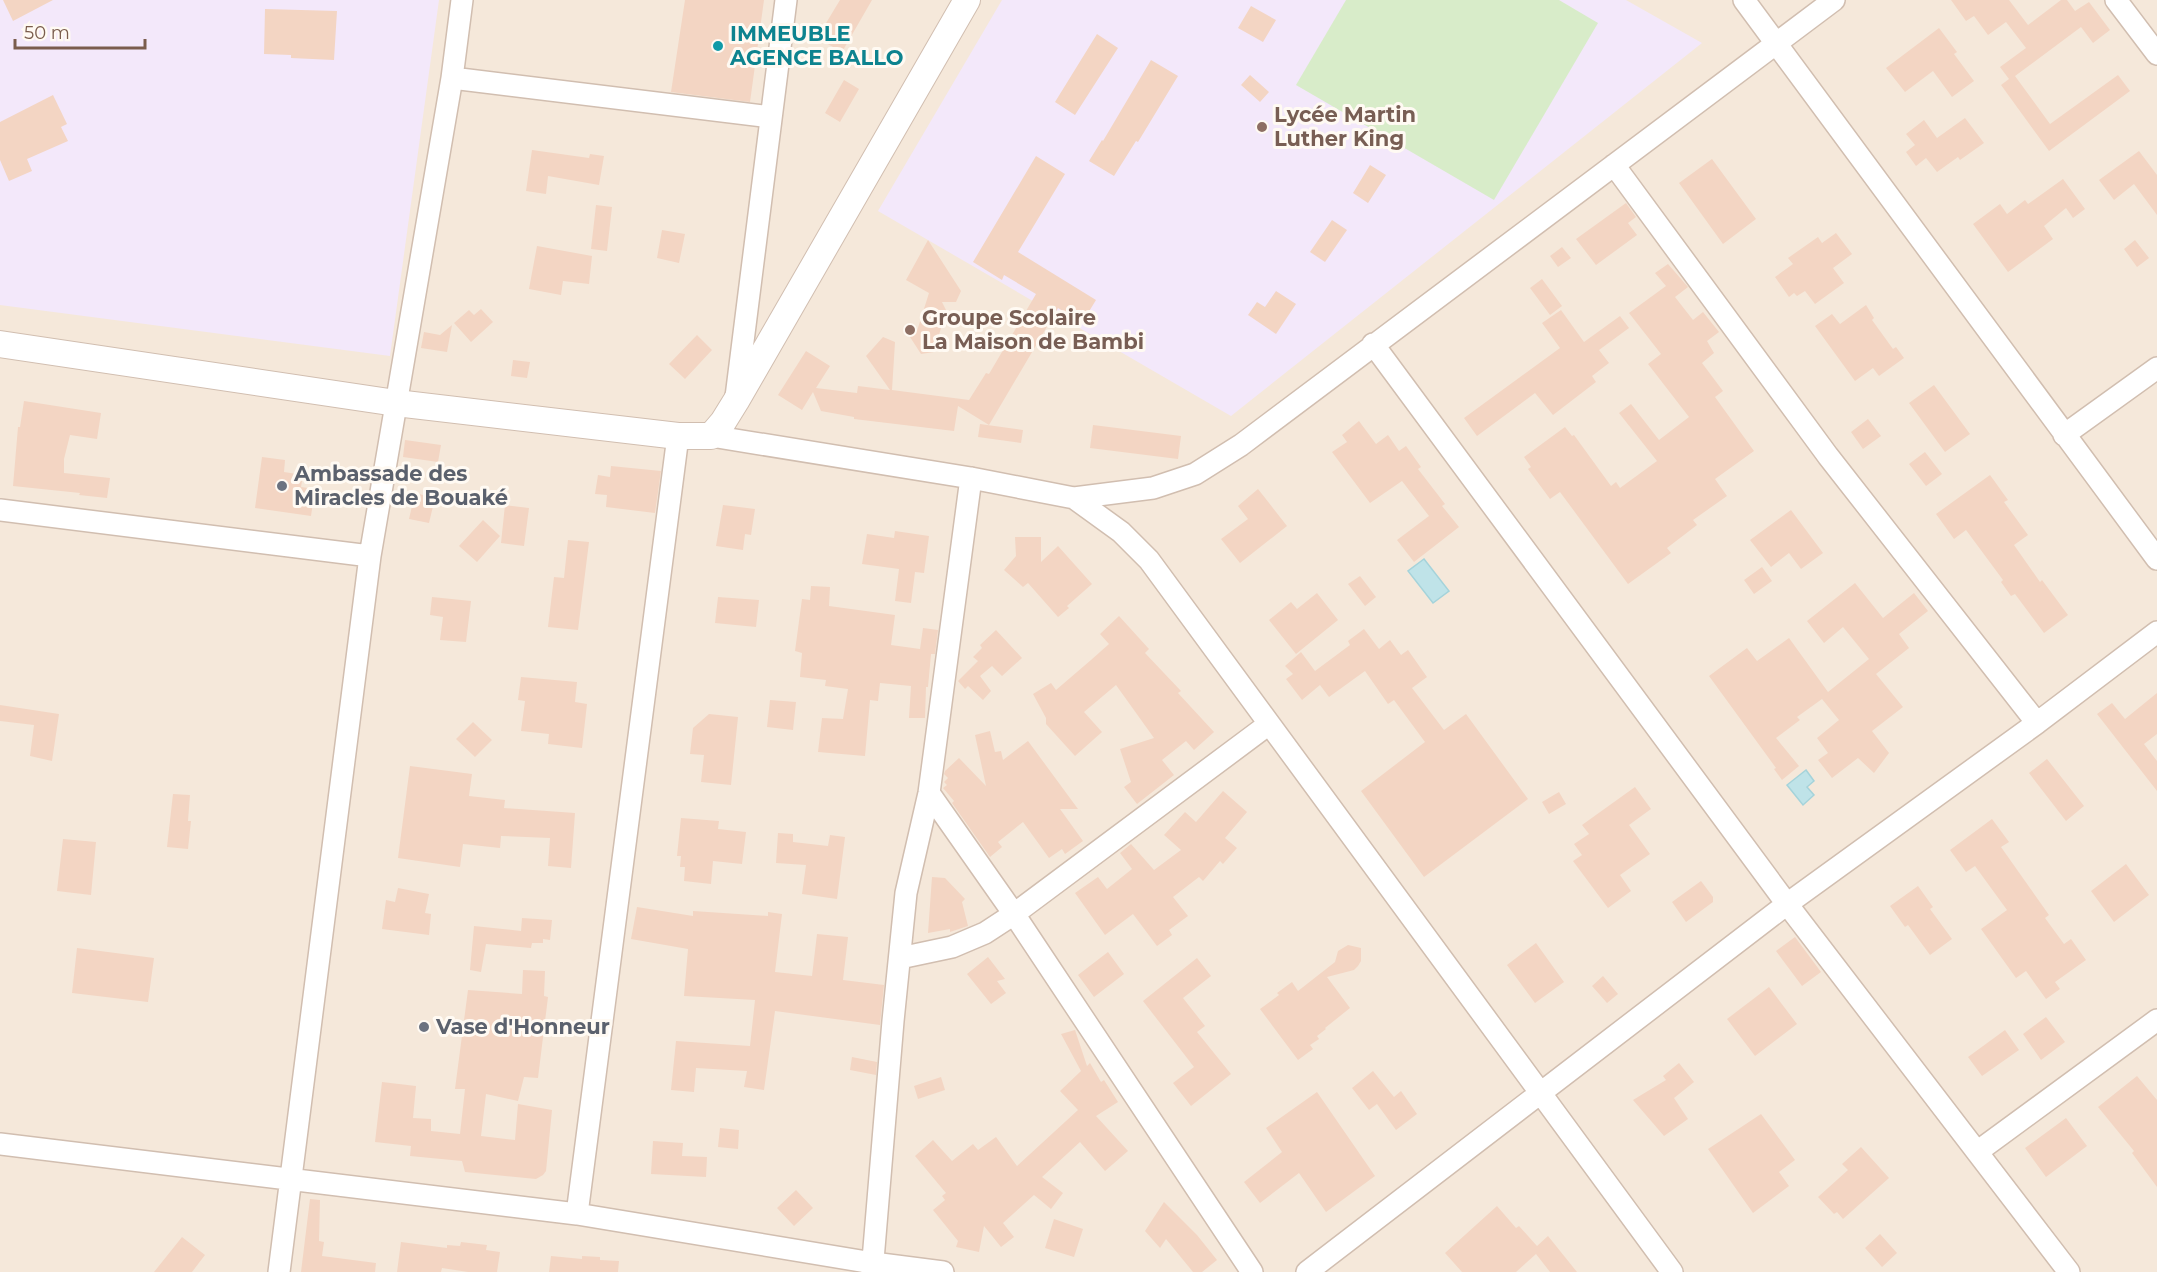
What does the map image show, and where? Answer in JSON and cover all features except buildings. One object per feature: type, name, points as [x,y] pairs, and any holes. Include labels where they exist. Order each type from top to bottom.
[{"type":"street","points":[[279,1272],[289,1179],[370,556],[452,78],[462,0]]},
{"type":"street","points":[[736,401],[786,0]]},
{"type":"street","points":[[711,436],[736,401],[968,0]]},
{"type":"street","points":[[1744,0],[2157,559]]},
{"type":"street","points":[[0,344],[396,403],[678,436],[711,436],[970,478],[1074,498],[1153,488],[1195,474],[1241,445],[1834,0]]},
{"type":"street","points":[[2116,0],[2157,54]]},
{"type":"street","points":[[452,78],[771,117]]},
{"type":"street","points":[[1614,165],[1828,456],[2037,723]]},
{"type":"street","points":[[1373,344],[1787,904],[2069,1272]]},
{"type":"street","points":[[2064,435],[2157,368]]},
{"type":"street","points":[[577,1214],[678,436]]},
{"type":"street","points":[[872,1267],[906,893],[929,793],[970,478]]},
{"type":"street","points":[[1074,498],[1121,532],[1149,560],[1672,1272]]},
{"type":"street","points":[[0,510],[370,556]]},
{"type":"street","points":[[1307,1272],[1787,904],[2037,723],[2157,632]]},
{"type":"street","points":[[900,958],[952,947],[985,933],[1014,914],[1269,724]]},
{"type":"street","points":[[929,793],[1014,914],[1252,1272]]},
{"type":"street","points":[[1977,1152],[2157,1020]]},
{"type":"street","points":[[0,1144],[577,1214],[872,1267],[943,1272]]},
{"type":"shaded area","points":[[0,0],[2157,0],[2157,1272],[0,1272]]},
{"type":"shaded area","points":[[0,0],[439,0],[390,356],[0,305]]},
{"type":"shaded area","name":"Lycée Martin Luther King","points":[[1002,0],[1626,0],[1702,43],[1231,416],[878,211]]},
{"type":"green space","points":[[1346,0],[1559,0],[1598,23],[1494,200],[1296,85]]},
{"type":"water","points":[[1424,559],[1449,591],[1433,603],[1408,571]]},
{"type":"water","points":[[1806,770],[1814,781],[1807,787],[1814,795],[1803,805],[1787,785]]},
{"type":"place","name":"IMMEUBLE AGENCE BALLO","points":[[718,46]]},
{"type":"place","name":"Lycée Martin Luther King","points":[[1262,127]]},
{"type":"place","name":"Groupe Scolaire La Maison de Bambi","points":[[910,330]]},
{"type":"place","name":"Ambassade des Miracles de Bouaké","points":[[282,486]]},
{"type":"place","name":"Vase d'Honneur","points":[[424,1027]]}]
